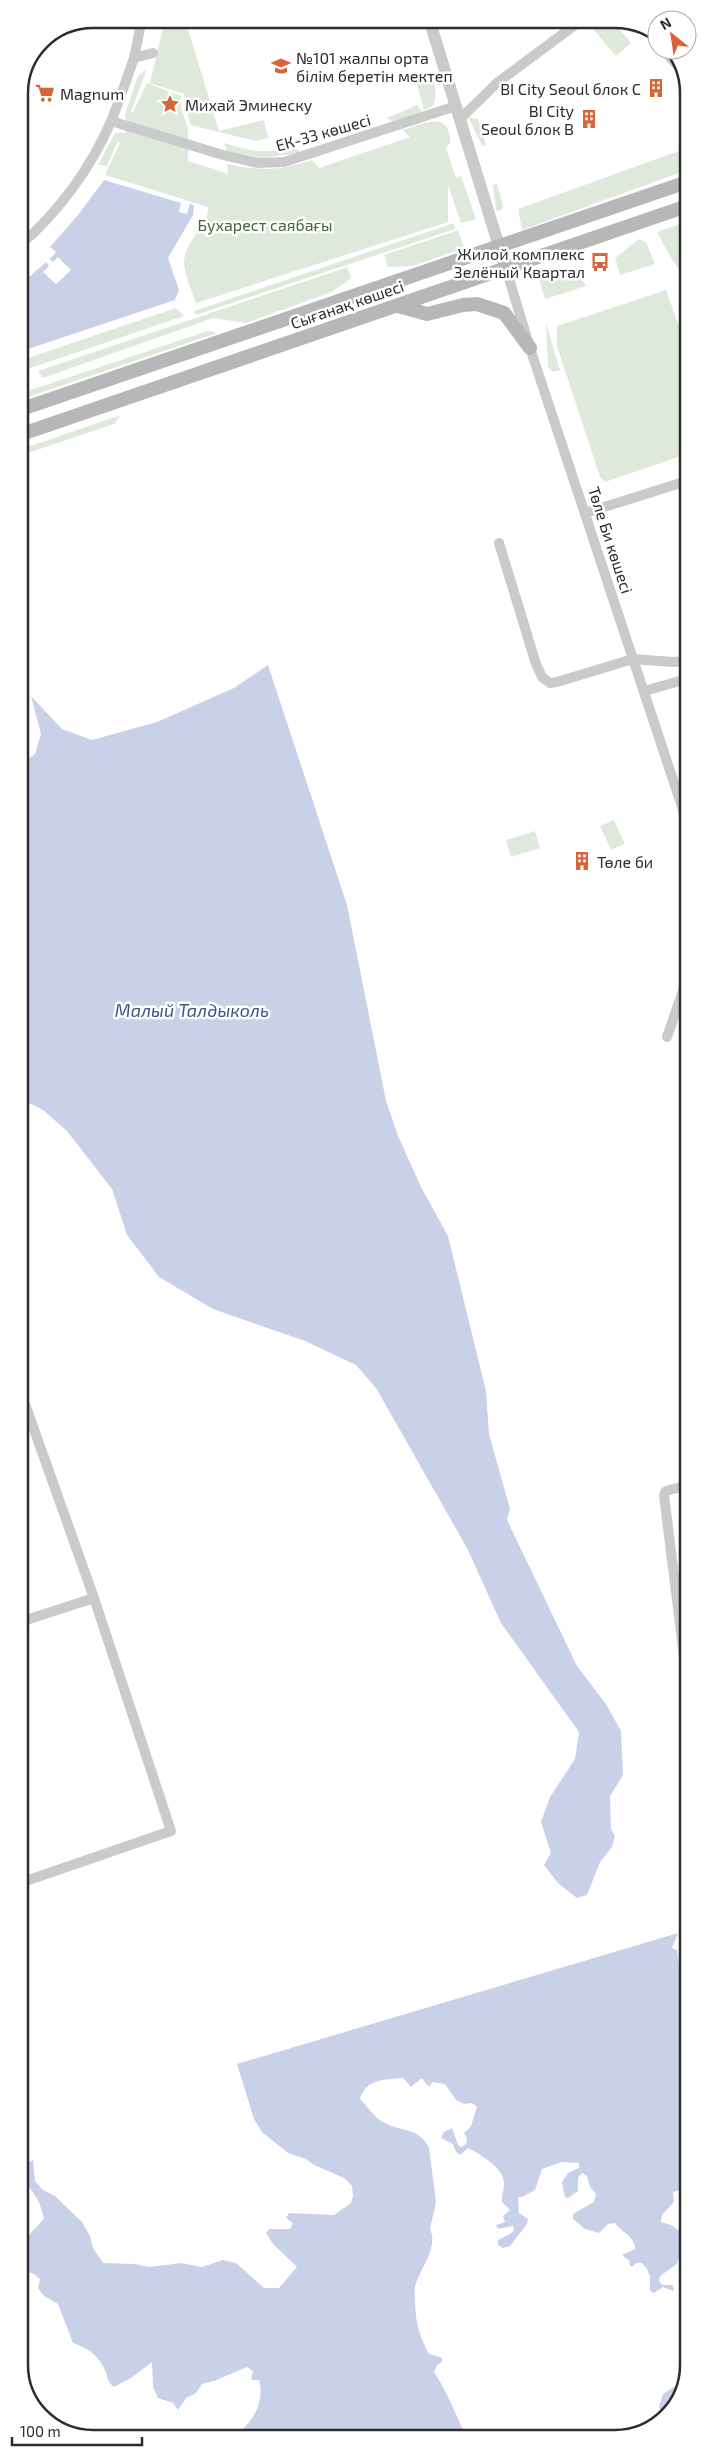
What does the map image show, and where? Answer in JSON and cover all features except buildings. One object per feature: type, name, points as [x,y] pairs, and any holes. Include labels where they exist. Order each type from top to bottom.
[{"type":"main road","name":"Сығанақ көшесі","points":[[27,407],[680,184]]},
{"type":"main road","name":"Сығанақ көшесі","points":[[27,432],[680,208]]},
{"type":"main road","points":[[398,306],[427,314],[463,305],[477,304],[504,313],[530,348]]},
{"type":"street","points":[[27,238],[54,211],[85,168],[111,121],[134,58],[140,28]]},
{"type":"street","points":[[432,28],[506,269]]},
{"type":"street","points":[[462,124],[497,83],[571,28]]},
{"type":"street","points":[[134,58],[154,53]]},
{"type":"street","name":"ЕК-33 көшесі","points":[[111,121],[223,155],[257,163],[284,162],[456,106]]},
{"type":"street","name":"Төле Би көшесі","points":[[506,269],[530,348],[680,801]]},
{"type":"street","points":[[585,514],[680,483]]},
{"type":"street","points":[[499,542],[536,664],[546,681],[550,683],[557,682],[633,659],[680,661]]},
{"type":"street","points":[[644,691],[680,681]]},
{"type":"street","points":[[667,1037],[680,999]]},
{"type":"street","points":[[27,1410],[94,1598],[171,1831],[27,1882]]},
{"type":"street","points":[[680,1487],[666,1491],[664,1500],[680,1626]]},
{"type":"street","points":[[27,1620],[94,1598]]},
{"type":"green space","points":[[163,28],[188,28],[219,131],[264,120],[268,138],[256,141],[190,125],[184,94],[150,83]]},
{"type":"green space","points":[[597,28],[618,28],[631,43],[616,56],[594,30]]},
{"type":"green space","name":"Бухарест саябағы","points":[[147,69],[131,112],[133,112],[147,83],[181,96],[181,108],[188,128],[188,161],[228,174],[227,164],[269,169],[312,160],[319,168],[410,137],[403,130],[425,123],[442,123],[448,129],[451,142],[446,148],[456,178],[461,176],[476,219],[461,223],[448,185],[448,222],[196,303],[184,267],[185,254],[205,221],[208,207],[105,175],[120,143],[118,141],[107,166],[98,165],[115,133],[125,133],[129,123],[126,122],[125,114],[138,76]]},
{"type":"green space","points":[[425,72],[432,79],[436,92],[433,106],[424,110],[414,73]]},
{"type":"green space","points":[[417,105],[422,113],[394,123],[387,118]]},
{"type":"green space","points":[[469,118],[478,119],[486,145],[482,146]]},
{"type":"green space","points":[[224,143],[259,151],[276,151],[295,147],[301,153],[258,158],[227,152]]},
{"type":"green space","points":[[680,151],[680,173],[522,230],[518,209]]},
{"type":"green space","points":[[497,184],[503,205],[502,210],[496,211],[493,185]]},
{"type":"green space","points":[[454,223],[455,229],[196,315],[194,311]]},
{"type":"green space","points":[[680,224],[680,270],[671,258],[657,232]]},
{"type":"green space","points":[[458,230],[464,248],[413,266],[388,267],[384,255]]},
{"type":"green space","points":[[639,239],[646,242],[655,264],[620,275],[615,258]]},
{"type":"green space","points":[[347,267],[351,278],[332,292],[246,323],[213,318],[43,378],[38,371]]},
{"type":"green space","points":[[577,271],[586,286],[545,299],[539,279],[544,276]]},
{"type":"green space","points":[[666,290],[680,329],[680,456],[605,482],[600,477],[557,346],[557,326]]},
{"type":"green space","points":[[176,308],[184,316],[27,369],[27,358]]},
{"type":"green space","points":[[546,323],[560,370],[553,372],[548,367]]},
{"type":"green space","points":[[208,331],[217,333],[27,397],[27,391]]},
{"type":"green space","points":[[121,415],[114,424],[27,453],[27,447]]},
{"type":"green space","points":[[614,820],[625,844],[611,850],[600,826]]},
{"type":"green space","points":[[535,831],[540,848],[511,857],[506,840]]},
{"type":"water","points":[[104,180],[181,203],[179,212],[187,214],[190,203],[194,206],[193,215],[168,258],[179,290],[175,300],[27,349],[27,279],[46,262],[49,266],[43,272],[56,284],[71,270],[58,257],[53,262],[50,259],[56,252],[50,247],[78,215]]},
{"type":"water","name":"Малый Талдыколь","points":[[268,665],[347,905],[386,1101],[398,1136],[421,1187],[448,1236],[486,1391],[489,1434],[510,1509],[507,1520],[577,1666],[606,1704],[621,1731],[623,1775],[610,1796],[611,1829],[615,1836],[612,1847],[600,1862],[587,1895],[577,1898],[558,1883],[544,1865],[551,1853],[541,1822],[550,1797],[575,1759],[579,1732],[501,1623],[467,1548],[376,1388],[356,1365],[305,1341],[213,1309],[159,1277],[127,1235],[112,1189],[67,1131],[43,1110],[27,1102],[27,760],[35,754],[41,734],[31,696],[62,729],[92,740],[157,722],[234,688]]},
{"type":"water","points":[[678,1933],[672,1948],[677,1950],[680,1972],[680,2190],[673,2192],[674,2202],[662,2215],[661,2222],[671,2225],[680,2232],[680,2255],[677,2264],[660,2276],[659,2281],[662,2285],[672,2285],[673,2291],[663,2287],[654,2293],[650,2291],[650,2276],[647,2269],[642,2263],[636,2263],[632,2267],[629,2264],[630,2261],[622,2255],[635,2249],[634,2244],[630,2237],[615,2223],[608,2224],[599,2233],[585,2229],[573,2219],[573,2214],[594,2202],[596,2194],[590,2187],[587,2176],[582,2173],[578,2178],[578,2191],[568,2198],[565,2197],[562,2182],[568,2173],[579,2168],[579,2163],[561,2162],[542,2169],[535,2190],[522,2197],[518,2197],[519,2213],[528,2219],[527,2224],[510,2246],[503,2248],[498,2245],[498,2240],[514,2230],[513,2226],[498,2229],[496,2225],[505,2222],[503,2216],[510,2210],[502,2202],[503,2176],[495,2166],[478,2154],[468,2148],[460,2155],[456,2152],[453,2144],[441,2138],[444,2132],[452,2128],[458,2145],[461,2147],[466,2144],[467,2138],[464,2133],[471,2126],[477,2107],[472,2103],[464,2104],[456,2100],[445,2084],[432,2082],[430,2086],[422,2078],[411,2087],[403,2078],[377,2081],[367,2087],[360,2099],[383,2122],[415,2133],[425,2141],[429,2148],[436,2202],[430,2229],[432,2236],[431,2250],[415,2287],[416,2317],[420,2335],[429,2354],[442,2358],[442,2362],[437,2365],[434,2372],[463,2430],[243,2429],[258,2406],[261,2388],[259,2380],[251,2380],[253,2371],[247,2367],[202,2384],[196,2393],[186,2398],[178,2410],[173,2403],[158,2398],[153,2387],[152,2362],[131,2378],[114,2387],[96,2356],[73,2343],[58,2304],[44,2296],[38,2288],[40,2279],[27,2271],[27,2240],[44,2218],[39,2202],[28,2185],[27,2163],[33,2160],[35,2181],[43,2190],[55,2196],[82,2222],[90,2236],[93,2248],[103,2263],[135,2264],[149,2267],[181,2263],[202,2267],[223,2260],[236,2263],[264,2288],[279,2288],[297,2267],[273,2244],[266,2233],[269,2229],[290,2229],[293,2223],[286,2218],[289,2213],[334,2215],[351,2203],[353,2196],[352,2186],[344,2178],[314,2165],[306,2159],[288,2153],[262,2132],[254,2119],[237,2064]]},
{"type":"water","points":[[676,2386],[669,2401],[660,2410],[659,2407],[663,2394]]},
{"type":"place","name":"№101 жалпы орта білім беретін мектеп","points":[[281,66]]},
{"type":"place","name":"BI City Seoul блок C","points":[[656,88]]},
{"type":"place","name":"Magnum","points":[[45,93]]},
{"type":"place","name":"Михай Эминеску","points":[[170,104]]},
{"type":"place","name":"BI City Seoul блок B","points":[[589,119]]},
{"type":"place","name":"Жилой комплекс Зелёный Квартал","points":[[600,262]]},
{"type":"place","name":"Төле би","points":[[582,861]]}]
